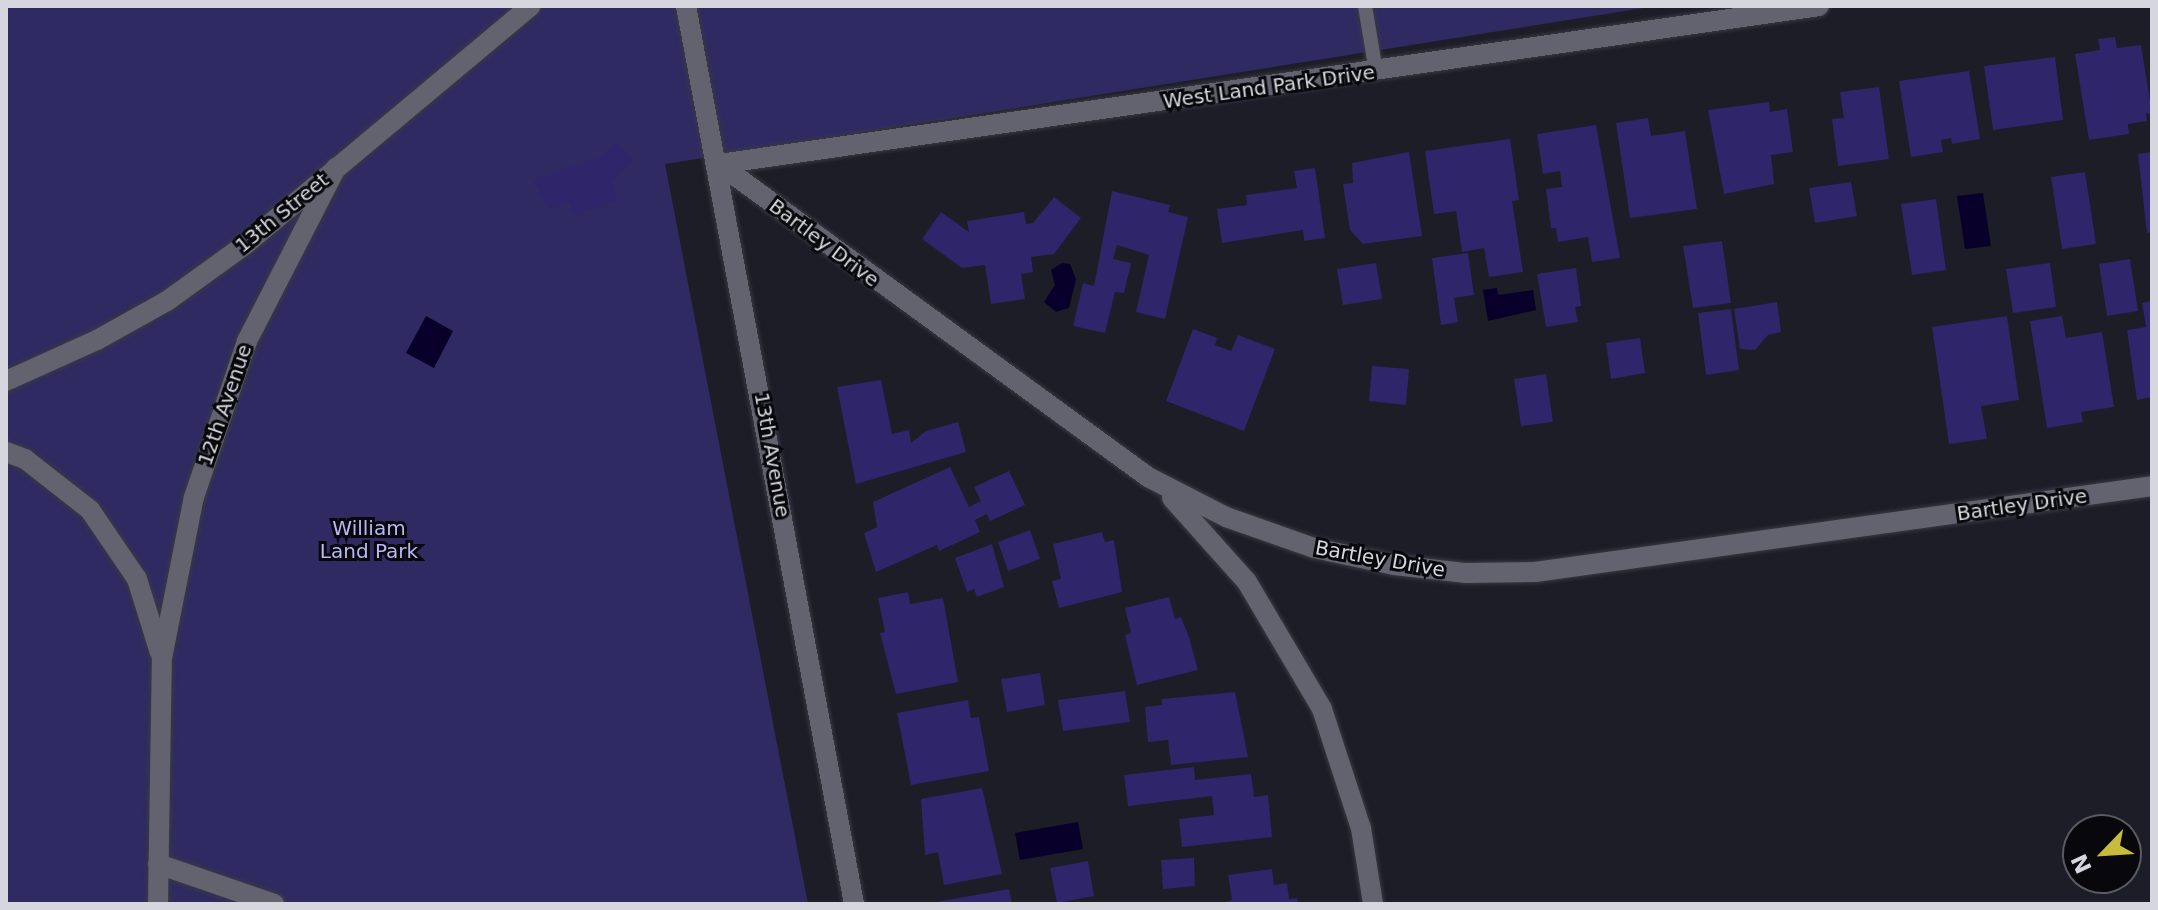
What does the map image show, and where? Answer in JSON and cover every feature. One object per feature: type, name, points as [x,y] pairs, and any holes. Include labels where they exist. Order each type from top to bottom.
[{"type":"street","name":"13th Avenue","points":[[686,6],[719,164],[854,904]]},
{"type":"street","name":"West Land Park Drive","points":[[719,164],[1819,6]]},
{"type":"street","name":"13th Street","points":[[6,381],[167,301],[246,244],[526,7]]},
{"type":"street","name":"Bartley Drive","points":[[719,164],[1148,477],[1226,517],[1314,548],[1465,573],[1600,565],[2152,486]]},
{"type":"street","name":"12th Avenue","points":[[158,904],[162,658],[194,497],[247,341],[336,168]]},
{"type":"street","name":"12th Avenue","points":[[6,452],[25,459],[90,510],[137,579],[162,658]]},
{"type":"street","points":[[1148,477],[1220,545],[1300,665],[1351,788],[1373,904]]},
{"type":"street","points":[[158,864],[274,904]]},
{"type":"lane","points":[[1365,6],[1376,72]]},
{"type":"green space","name":"William Land Park","points":[[6,6],[1656,6],[665,164],[808,904],[6,904]]},
{"type":"shaded area","points":[[1983,193],[1991,246],[1965,249],[1957,196]]},
{"type":"shaded area","points":[[1062,263],[1070,264],[1076,279],[1069,308],[1056,312],[1044,302],[1055,285],[1051,270]]},
{"type":"shaded area","points":[[1497,288],[1498,295],[1533,290],[1536,310],[1488,321],[1483,290]]},
{"type":"shaded area","points":[[426,316],[453,331],[434,368],[406,353]]},
{"type":"shaded area","points":[[1078,822],[1083,849],[1020,860],[1015,833]]},
{"type":"building","points":[[2115,37],[2117,48],[2141,45],[2152,113],[2146,114],[2147,121],[2128,124],[2129,134],[2089,140],[2075,54],[2100,50],[2098,39]]},
{"type":"building","points":[[2055,57],[2063,120],[1993,130],[1984,66]]},
{"type":"building","points":[[1969,71],[1980,139],[1952,144],[1951,138],[1941,140],[1943,152],[1911,157],[1899,81]]},
{"type":"building","points":[[1879,87],[1889,159],[1838,166],[1832,119],[1844,118],[1840,92]]},
{"type":"building","points":[[1769,102],[1770,112],[1787,109],[1793,152],[1771,155],[1774,184],[1724,194],[1708,110]]},
{"type":"building","points":[[1648,118],[1651,136],[1685,131],[1697,209],[1630,218],[1616,123]]},
{"type":"building","points":[[1596,125],[1620,258],[1592,262],[1588,237],[1558,242],[1556,228],[1551,228],[1546,189],[1562,187],[1560,171],[1543,174],[1537,134]]},
{"type":"building","points":[[1510,139],[1519,200],[1512,201],[1523,272],[1489,277],[1484,248],[1462,252],[1456,211],[1434,214],[1425,151]]},
{"type":"building","points":[[617,143],[633,160],[611,182],[617,201],[574,215],[570,202],[548,209],[534,181],[602,157]]},
{"type":"building","points":[[1409,152],[1422,236],[1363,244],[1350,230],[1343,184],[1353,183],[1352,163]]},
{"type":"building","points":[[2152,152],[2152,232],[2147,233],[2138,154]]},
{"type":"building","points":[[1315,168],[1325,238],[1304,241],[1303,230],[1222,243],[1217,209],[1247,205],[1246,195],[1297,188],[1294,171]]},
{"type":"building","points":[[2085,172],[2096,244],[2062,249],[2051,177]]},
{"type":"building","points":[[1851,182],[1857,216],[1815,223],[1809,188]]},
{"type":"building","points":[[1112,191],[1170,205],[1168,212],[1188,217],[1165,319],[1136,312],[1149,255],[1117,245],[1113,259],[1131,263],[1124,293],[1115,292],[1105,333],[1073,326],[1083,283],[1094,286]]},
{"type":"building","points":[[1054,197],[1081,218],[1054,254],[1031,257],[1033,272],[1021,274],[1025,299],[991,304],[985,265],[962,268],[922,239],[941,212],[969,232],[967,221],[1024,212],[1026,224],[1033,223]]},
{"type":"building","points":[[1936,199],[1946,270],[1912,275],[1901,204]]},
{"type":"building","points":[[1722,241],[1731,303],[1693,308],[1683,246]]},
{"type":"building","points":[[1468,253],[1474,295],[1454,298],[1458,322],[1441,325],[1432,258]]},
{"type":"building","points":[[2130,259],[2138,311],[2107,316],[2099,264]]},
{"type":"building","points":[[1376,263],[1382,299],[1343,305],[1337,269]]},
{"type":"building","points":[[2050,263],[2056,307],[2013,313],[2006,269]]},
{"type":"building","points":[[1576,268],[1581,306],[1575,307],[1578,322],[1546,327],[1537,274]]},
{"type":"building","points":[[2152,301],[2152,397],[2137,400],[2127,330],[2146,327],[2142,303]]},
{"type":"building","points":[[1777,302],[1781,332],[1768,335],[1755,350],[1740,349],[1734,309]]},
{"type":"building","points":[[1731,309],[1739,370],[1706,375],[1698,313]]},
{"type":"building","points":[[2007,316],[2019,400],[1981,406],[1987,439],[1949,444],[1932,327]]},
{"type":"building","points":[[2062,316],[2066,338],[2102,332],[2114,407],[2081,412],[2083,422],[2047,428],[2030,321]]},
{"type":"building","points":[[1193,329],[1217,338],[1215,345],[1231,351],[1238,335],[1275,349],[1244,431],[1166,401]]},
{"type":"building","points":[[1640,338],[1645,373],[1611,379],[1606,343]]},
{"type":"building","points":[[1372,366],[1409,369],[1406,405],[1369,401]]},
{"type":"building","points":[[1546,374],[1553,422],[1521,426],[1514,379]]},
{"type":"building","points":[[881,380],[892,434],[909,430],[911,443],[926,431],[958,422],[966,452],[856,484],[837,387]]},
{"type":"building","points":[[950,467],[969,507],[981,501],[974,487],[1009,471],[1025,505],[990,521],[987,514],[975,520],[980,532],[939,551],[937,545],[876,572],[864,533],[877,527],[873,502]]},
{"type":"building","points":[[1030,530],[1040,559],[1008,571],[998,542]]},
{"type":"building","points":[[1102,532],[1105,542],[1114,540],[1122,592],[1059,608],[1052,581],[1061,579],[1053,544]]},
{"type":"building","points":[[992,544],[1004,587],[977,597],[974,589],[967,592],[955,558]]},
{"type":"building","points":[[908,592],[910,604],[943,598],[958,682],[896,694],[880,633],[885,632],[878,598]]},
{"type":"building","points":[[1169,597],[1175,619],[1181,617],[1189,637],[1198,670],[1137,685],[1125,635],[1131,633],[1125,608]]},
{"type":"building","points":[[1040,673],[1045,705],[1007,712],[1001,679]]},
{"type":"building","points":[[1125,691],[1130,722],[1063,731],[1058,700]]},
{"type":"building","points":[[1235,692],[1248,757],[1171,765],[1168,740],[1148,742],[1145,707],[1162,705],[1162,699]]},
{"type":"building","points":[[968,700],[971,718],[979,717],[989,771],[911,785],[897,713]]},
{"type":"building","points":[[1194,767],[1195,780],[1251,774],[1254,797],[1268,795],[1272,837],[1182,847],[1179,819],[1214,815],[1212,796],[1128,806],[1124,775]]},
{"type":"building","points":[[982,788],[1002,874],[944,885],[938,852],[925,855],[921,799]]},
{"type":"building","points":[[1194,858],[1195,886],[1163,889],[1161,860]]},
{"type":"building","points":[[1088,861],[1094,896],[1057,903],[1050,868]]},
{"type":"building","points":[[1272,869],[1274,885],[1287,883],[1289,899],[1297,898],[1298,904],[1218,904],[1232,900],[1228,875]]},
{"type":"building","points":[[1009,889],[1012,904],[936,904],[936,902]]}]
